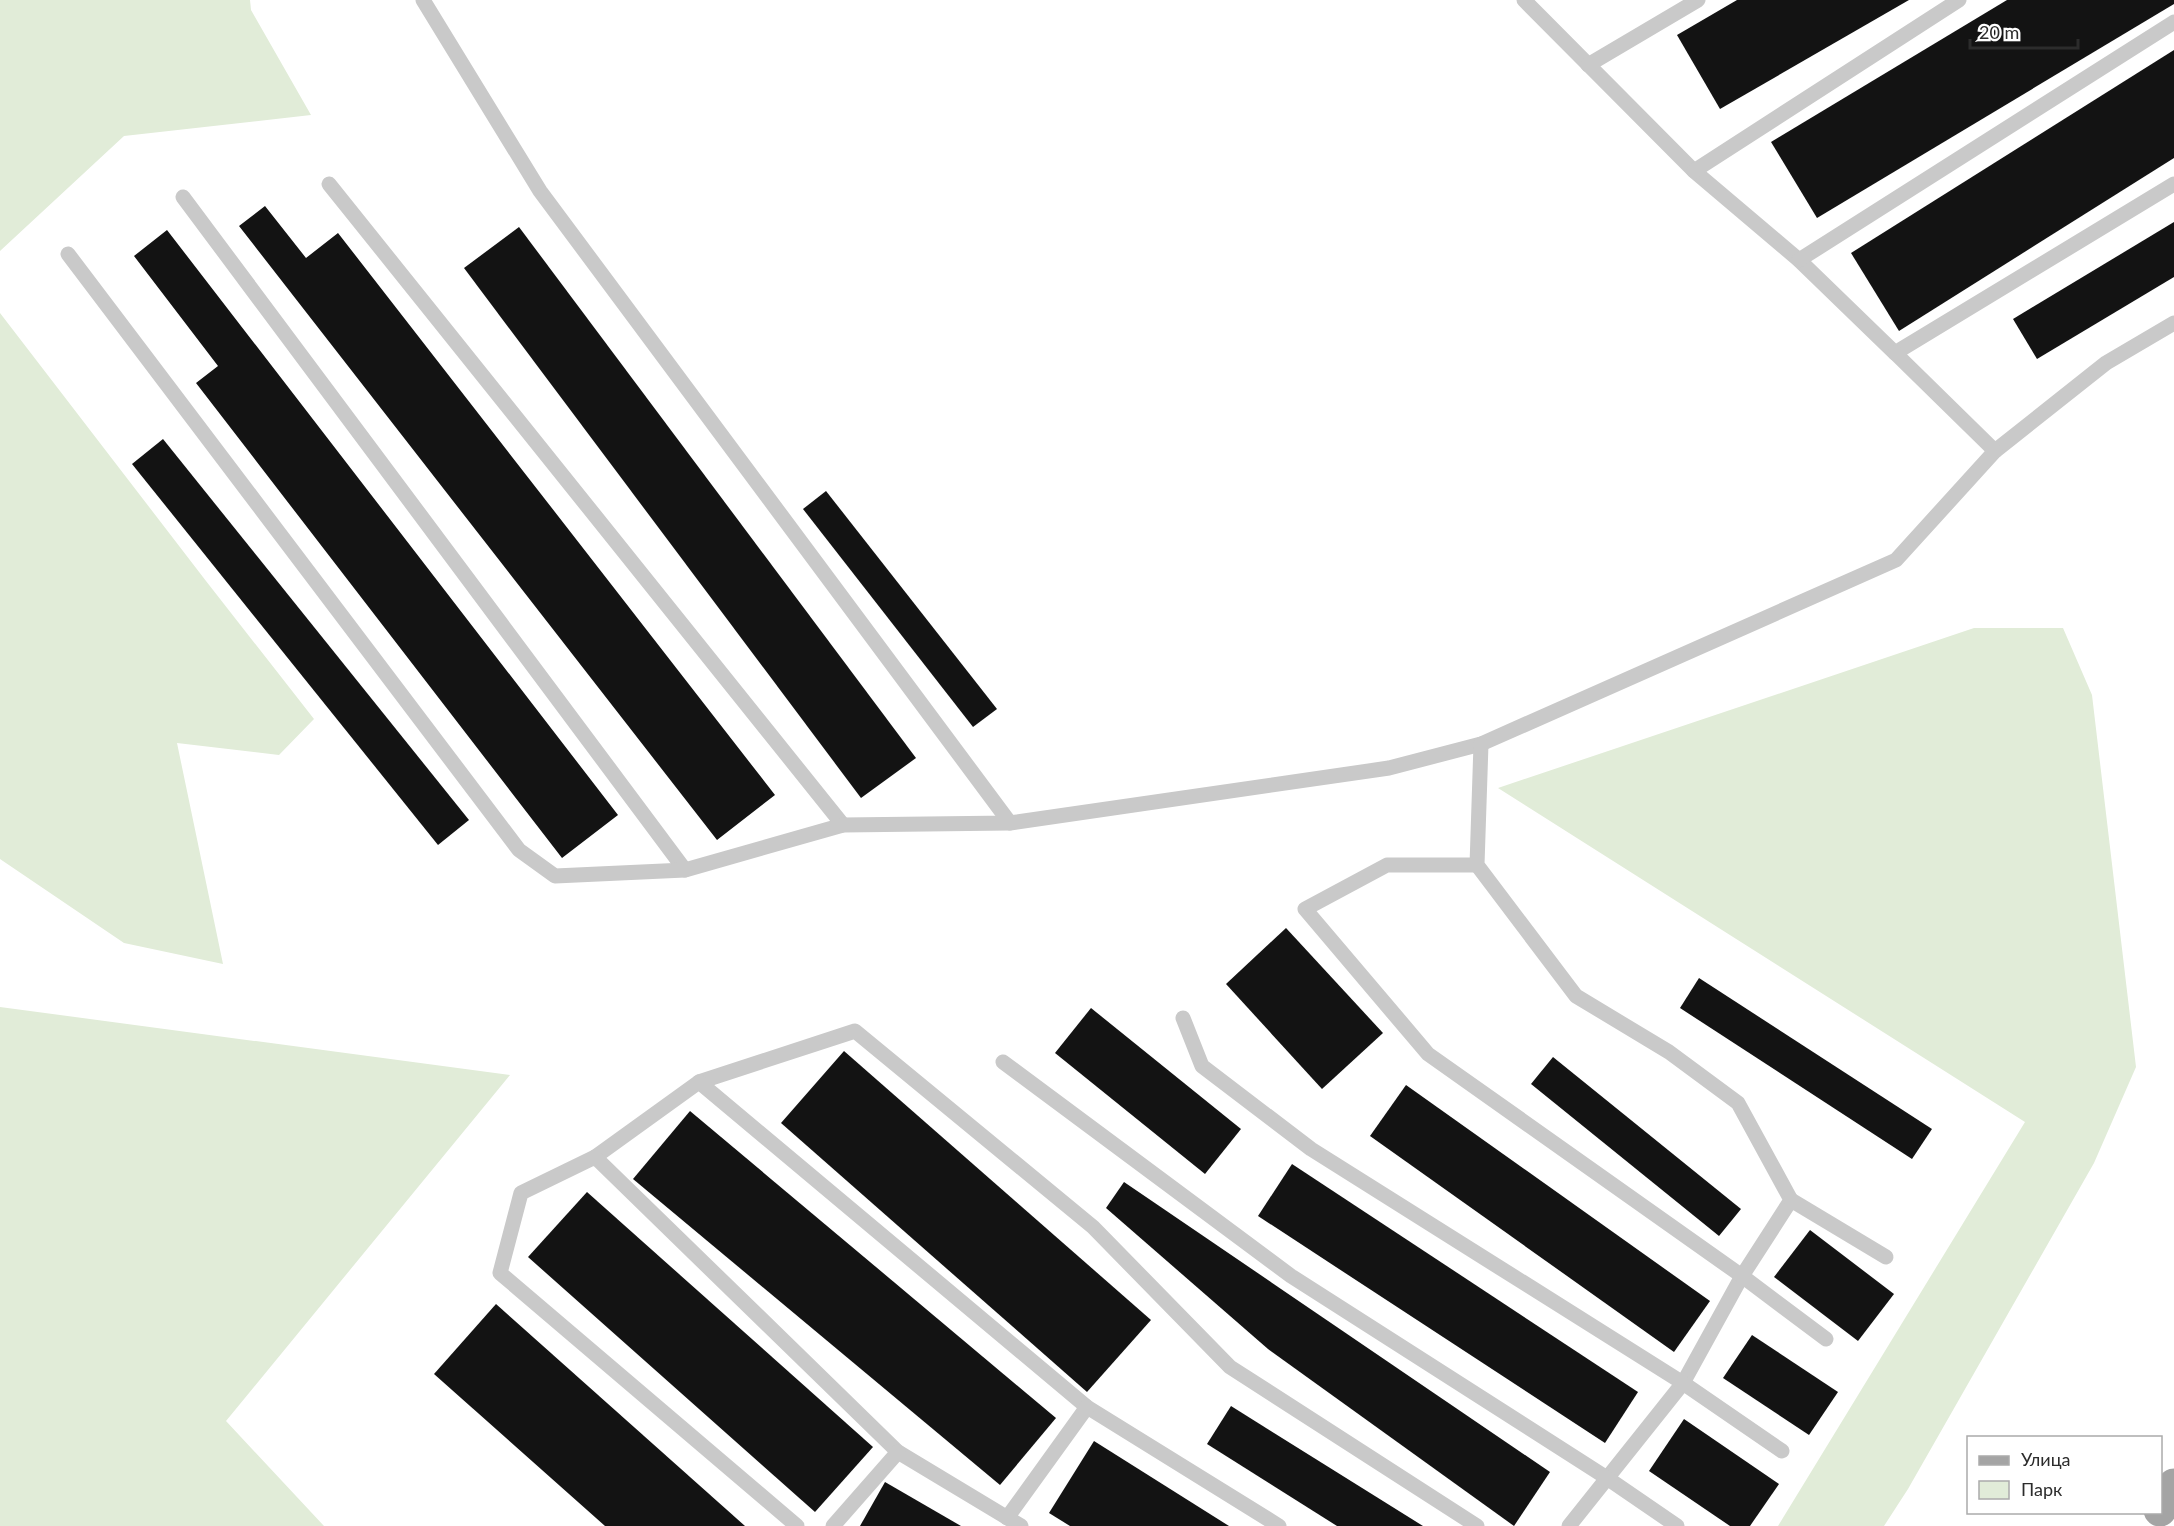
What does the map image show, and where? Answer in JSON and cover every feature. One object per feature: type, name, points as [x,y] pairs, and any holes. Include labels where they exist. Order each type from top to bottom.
[{"type":"main road","points":[[2162,1507],[2174,1485]]},
{"type":"lane","points":[[423,0],[540,191],[1010,823]]},
{"type":"lane","points":[[1524,0],[1694,171],[1798,260],[1995,451]]},
{"type":"lane","points":[[1588,64],[1698,0]]},
{"type":"lane","points":[[1694,171],[1959,0]]},
{"type":"lane","points":[[1798,260],[2174,22]]},
{"type":"lane","points":[[329,184],[843,825]]},
{"type":"lane","points":[[1895,353],[2174,184]]},
{"type":"lane","points":[[183,197],[685,870]]},
{"type":"lane","points":[[68,254],[519,850],[555,876],[685,870],[843,825],[1010,823],[1389,768],[1481,744],[1896,560],[1995,451],[2106,363],[2174,323]]},
{"type":"lane","points":[[1481,744],[1477,865],[1576,996],[1669,1052],[1738,1103],[1791,1200],[1886,1257]]},
{"type":"lane","points":[[1477,865],[1387,865],[1305,909],[1428,1054],[1742,1276],[1826,1340]]},
{"type":"lane","points":[[1183,1018],[1202,1065],[1311,1149],[1683,1383],[1782,1451]]},
{"type":"lane","points":[[798,1526],[500,1273],[521,1193],[595,1157],[699,1082],[855,1031],[1093,1227],[1230,1367],[1477,1526]]},
{"type":"lane","points":[[1003,1062],[1291,1276],[1607,1478],[1677,1526]]},
{"type":"lane","points":[[699,1082],[1087,1407],[1279,1526]]},
{"type":"lane","points":[[595,1157],[898,1452],[1021,1526]]},
{"type":"lane","points":[[1569,1526],[1683,1383],[1742,1276],[1791,1200]]},
{"type":"lane","points":[[1007,1518],[1087,1407]]},
{"type":"lane","points":[[833,1526],[898,1452]]},
{"type":"green space","points":[[0,0],[250,0],[251,10],[311,115],[124,136],[0,251]]},
{"type":"green space","points":[[0,313],[314,719],[279,755],[177,743],[223,964],[124,943],[0,859]]},
{"type":"green space","points":[[1974,628],[2063,628],[2092,695],[2136,1067],[2094,1163],[1908,1489],[1884,1526],[1778,1526],[2025,1122],[1498,788]]},
{"type":"green space","points":[[0,1007],[510,1075],[226,1421],[324,1526],[0,1526]]},
{"type":"building","points":[[1737,0],[1909,0],[1720,109],[1677,35]]},
{"type":"building","points":[[2007,0],[2174,0],[2174,4],[1817,218],[1771,142]]},
{"type":"building","points":[[2174,50],[2174,158],[1899,331],[1851,253]]},
{"type":"building","points":[[265,206],[306,258],[338,233],[775,795],[717,840],[239,226]]},
{"type":"building","points":[[2174,222],[2174,277],[2037,359],[2013,319]]},
{"type":"building","points":[[519,227],[916,758],[861,798],[464,268]]},
{"type":"building","points":[[167,230],[618,815],[562,858],[196,383],[218,366],[134,256]]},
{"type":"building","points":[[163,439],[469,820],[438,845],[132,464]]},
{"type":"building","points":[[826,491],[997,709],[973,727],[803,509]]},
{"type":"building","points":[[1286,928],[1383,1033],[1322,1089],[1226,984]]},
{"type":"building","points":[[1699,978],[1932,1129],[1912,1159],[1680,1008]]},
{"type":"building","points":[[1091,1008],[1241,1129],[1205,1174],[1055,1053]]},
{"type":"building","points":[[844,1051],[1151,1320],[1087,1392],[781,1123]]},
{"type":"building","points":[[1553,1057],[1741,1209],[1719,1236],[1531,1084]]},
{"type":"building","points":[[1406,1085],[1710,1301],[1674,1352],[1370,1136]]},
{"type":"building","points":[[690,1111],[1056,1418],[1000,1485],[633,1179]]},
{"type":"building","points":[[1292,1164],[1638,1392],[1605,1443],[1258,1216]]},
{"type":"building","points":[[1124,1182],[1550,1472],[1514,1526],[1268,1349],[1106,1208]]},
{"type":"building","points":[[587,1192],[873,1447],[815,1512],[528,1257]]},
{"type":"building","points":[[1810,1230],[1894,1294],[1858,1341],[1774,1277]]},
{"type":"building","points":[[496,1304],[745,1526],[605,1526],[434,1374]]},
{"type":"building","points":[[1752,1335],[1838,1392],[1809,1435],[1723,1378]]},
{"type":"building","points":[[1231,1406],[1423,1526],[1337,1526],[1207,1444]]},
{"type":"building","points":[[1684,1419],[1779,1484],[1750,1526],[1730,1526],[1649,1471]]},
{"type":"building","points":[[1094,1441],[1229,1526],[1070,1526],[1049,1513]]},
{"type":"building","points":[[885,1482],[961,1526],[860,1526]]}]
